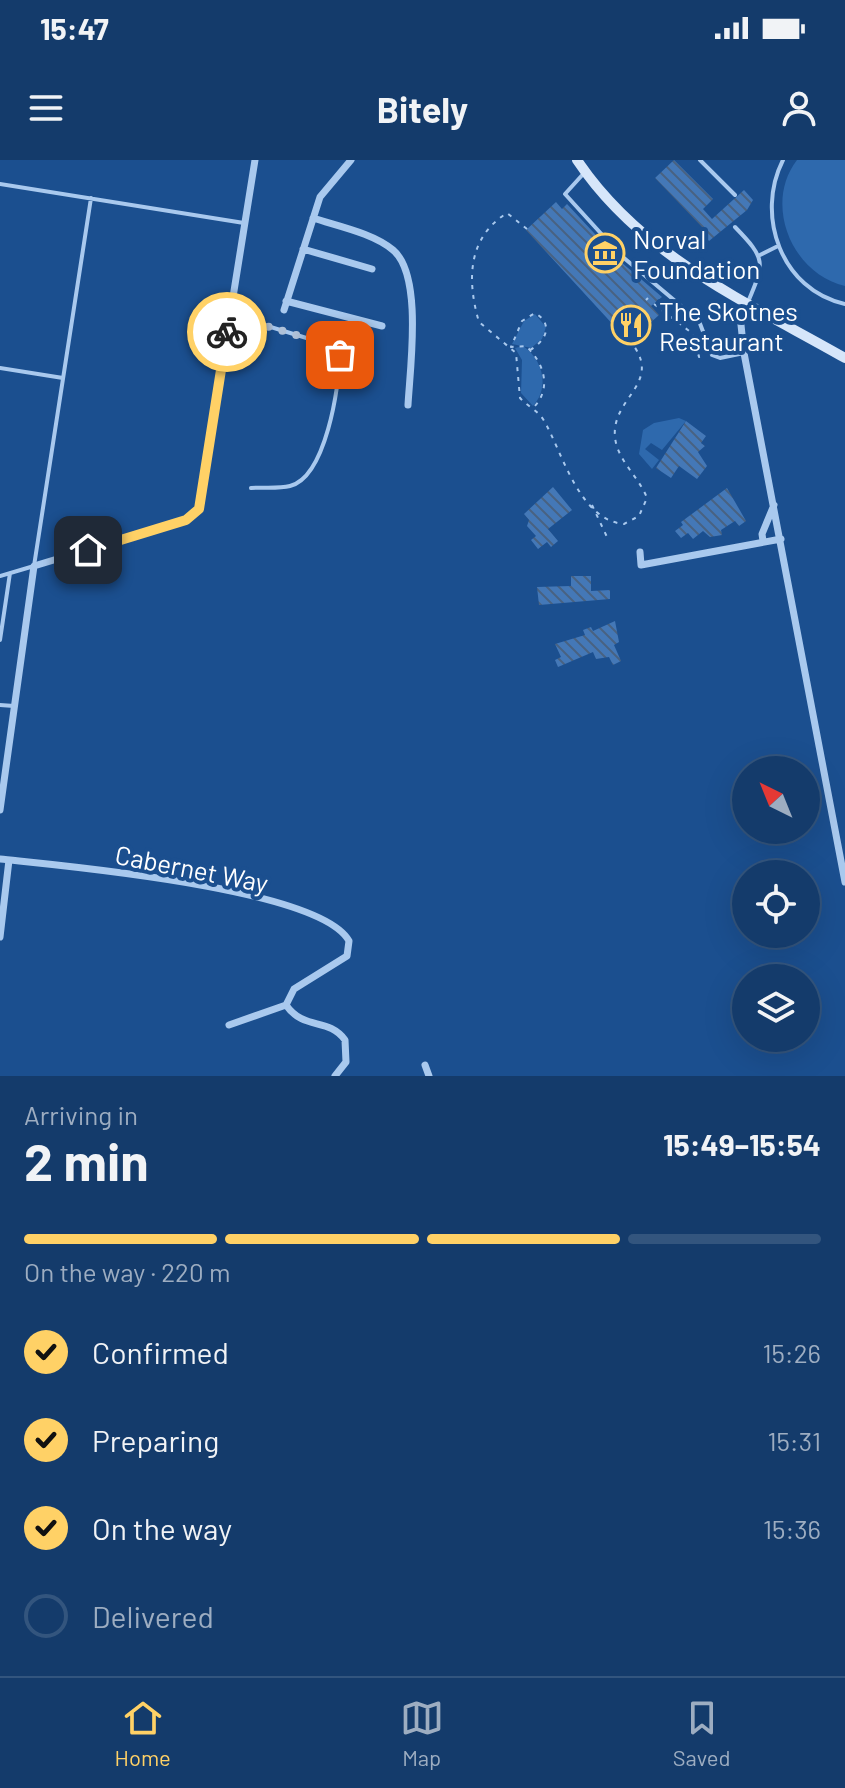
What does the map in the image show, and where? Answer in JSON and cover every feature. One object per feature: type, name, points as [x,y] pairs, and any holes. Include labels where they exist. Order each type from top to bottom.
[{"type":"main road","points":[[577,160],[615,207],[649,239],[698,276],[845,358]]},
{"type":"street","points":[[0,810],[34,566],[186,520],[196,512],[255,160]]},
{"type":"street","points":[[351,160],[324,190],[285,305],[382,326]]},
{"type":"street","points":[[313,218],[387,246],[404,262],[410,295],[408,405]]},
{"type":"street","points":[[303,249],[372,269]]},
{"type":"street","points":[[747,304],[741,325],[744,353],[845,882]]},
{"type":"street","points":[[763,541],[762,534],[774,503]]},
{"type":"street","points":[[640,552],[641,565],[781,539]]},
{"type":"street","points":[[0,937],[4,859]]},
{"type":"street","name":"Cabernet Way","points":[[4,859],[154,877],[252,894],[340,927],[349,941],[347,956],[294,989],[286,1005]]},
{"type":"street","points":[[229,1025],[286,1005],[301,1021],[334,1029],[345,1040],[346,1062],[335,1076]]},
{"type":"street","points":[[425,1065],[429,1076]]},
{"type":"lane","points":[[700,160],[735,195]]},
{"type":"lane","points":[[783,160],[770,205],[778,246],[803,281],[826,297],[845,304]]},
{"type":"lane","points":[[585,172],[565,194],[616,250]]},
{"type":"lane","points":[[0,184],[244,223]]},
{"type":"lane","points":[[0,576],[34,566],[91,198]]},
{"type":"lane","points":[[735,227],[760,255],[762,266],[747,304]]},
{"type":"lane","points":[[760,255],[778,246]]},
{"type":"lane","points":[[624,258],[699,321],[712,355],[720,358],[744,353]]},
{"type":"lane","points":[[230,315],[326,344],[340,355],[330,416],[319,456],[311,471],[290,486],[251,488]]},
{"type":"lane","points":[[0,368],[63,378]]},
{"type":"lane","points":[[0,640],[10,573]]},
{"type":"lane","points":[[0,705],[14,706]]},
{"type":"path","points":[[527,229],[507,213],[487,232],[471,259],[477,316],[486,330],[511,347],[520,366],[518,391],[542,417],[570,477],[592,505],[610,520],[624,524],[636,520],[645,504],[645,493],[621,454],[614,436],[618,414],[641,378],[641,361],[630,341]]},
{"type":"path","points":[[654,304],[692,332],[699,357],[705,355],[711,361]]},
{"type":"path","points":[[511,347],[522,321],[535,313],[544,320],[547,332],[542,342],[530,350]]},
{"type":"path","points":[[511,347],[523,345],[530,350],[545,383],[543,395],[533,408]]},
{"type":"path","points":[[592,505],[607,537]]},
{"type":"shaded area","points":[[797,160],[845,160],[845,286],[826,279],[810,267],[788,235],[783,216],[783,197],[787,178]]},
{"type":"shaded area","points":[[535,314],[546,327],[542,339],[531,348],[512,344],[524,321]]},
{"type":"shaded area","points":[[523,346],[535,358],[542,374],[541,391],[533,406],[521,393],[522,360],[515,348]]},
{"type":"shaded area","points":[[679,418],[686,421],[662,450],[651,443],[645,449],[659,460],[652,469],[639,454],[643,430],[654,423]]},
{"type":"building","points":[[674,160],[713,199],[703,209],[712,219],[744,190],[753,200],[747,210],[709,241],[700,231],[703,228],[655,178]]},
{"type":"building","points":[[556,202],[562,209],[567,204],[621,262],[662,297],[651,306],[659,315],[629,342],[526,230]]},
{"type":"building","points":[[686,421],[706,436],[701,443],[705,446],[698,452],[707,466],[697,479],[679,466],[671,478],[656,468]]},
{"type":"building","points":[[553,487],[572,510],[548,529],[558,541],[551,547],[547,542],[538,549],[531,540],[536,536],[527,526],[529,520],[524,514]]},
{"type":"building","points":[[727,488],[746,521],[739,526],[735,521],[721,530],[722,535],[710,537],[703,531],[693,539],[688,533],[681,538],[675,531],[683,525],[681,522]]},
{"type":"building","points":[[571,576],[591,576],[591,591],[610,590],[610,599],[539,605],[537,587],[571,586]]},
{"type":"building","points":[[615,621],[619,642],[614,645],[621,661],[613,665],[609,657],[596,659],[593,652],[558,667],[555,660],[561,657],[555,644],[585,635],[583,630],[591,627],[593,631]]},
{"type":"way so far","points":[[227,332],[230,315],[326,344],[340,355]]},
{"type":"place","name":"Norval Foundation","points":[[605,253]]},
{"type":"place","name":"The Skotnes Restaurant","points":[[631,325]]},
{"type":"route","points":[[88,550],[186,520],[199,509],[227,332]]}]
